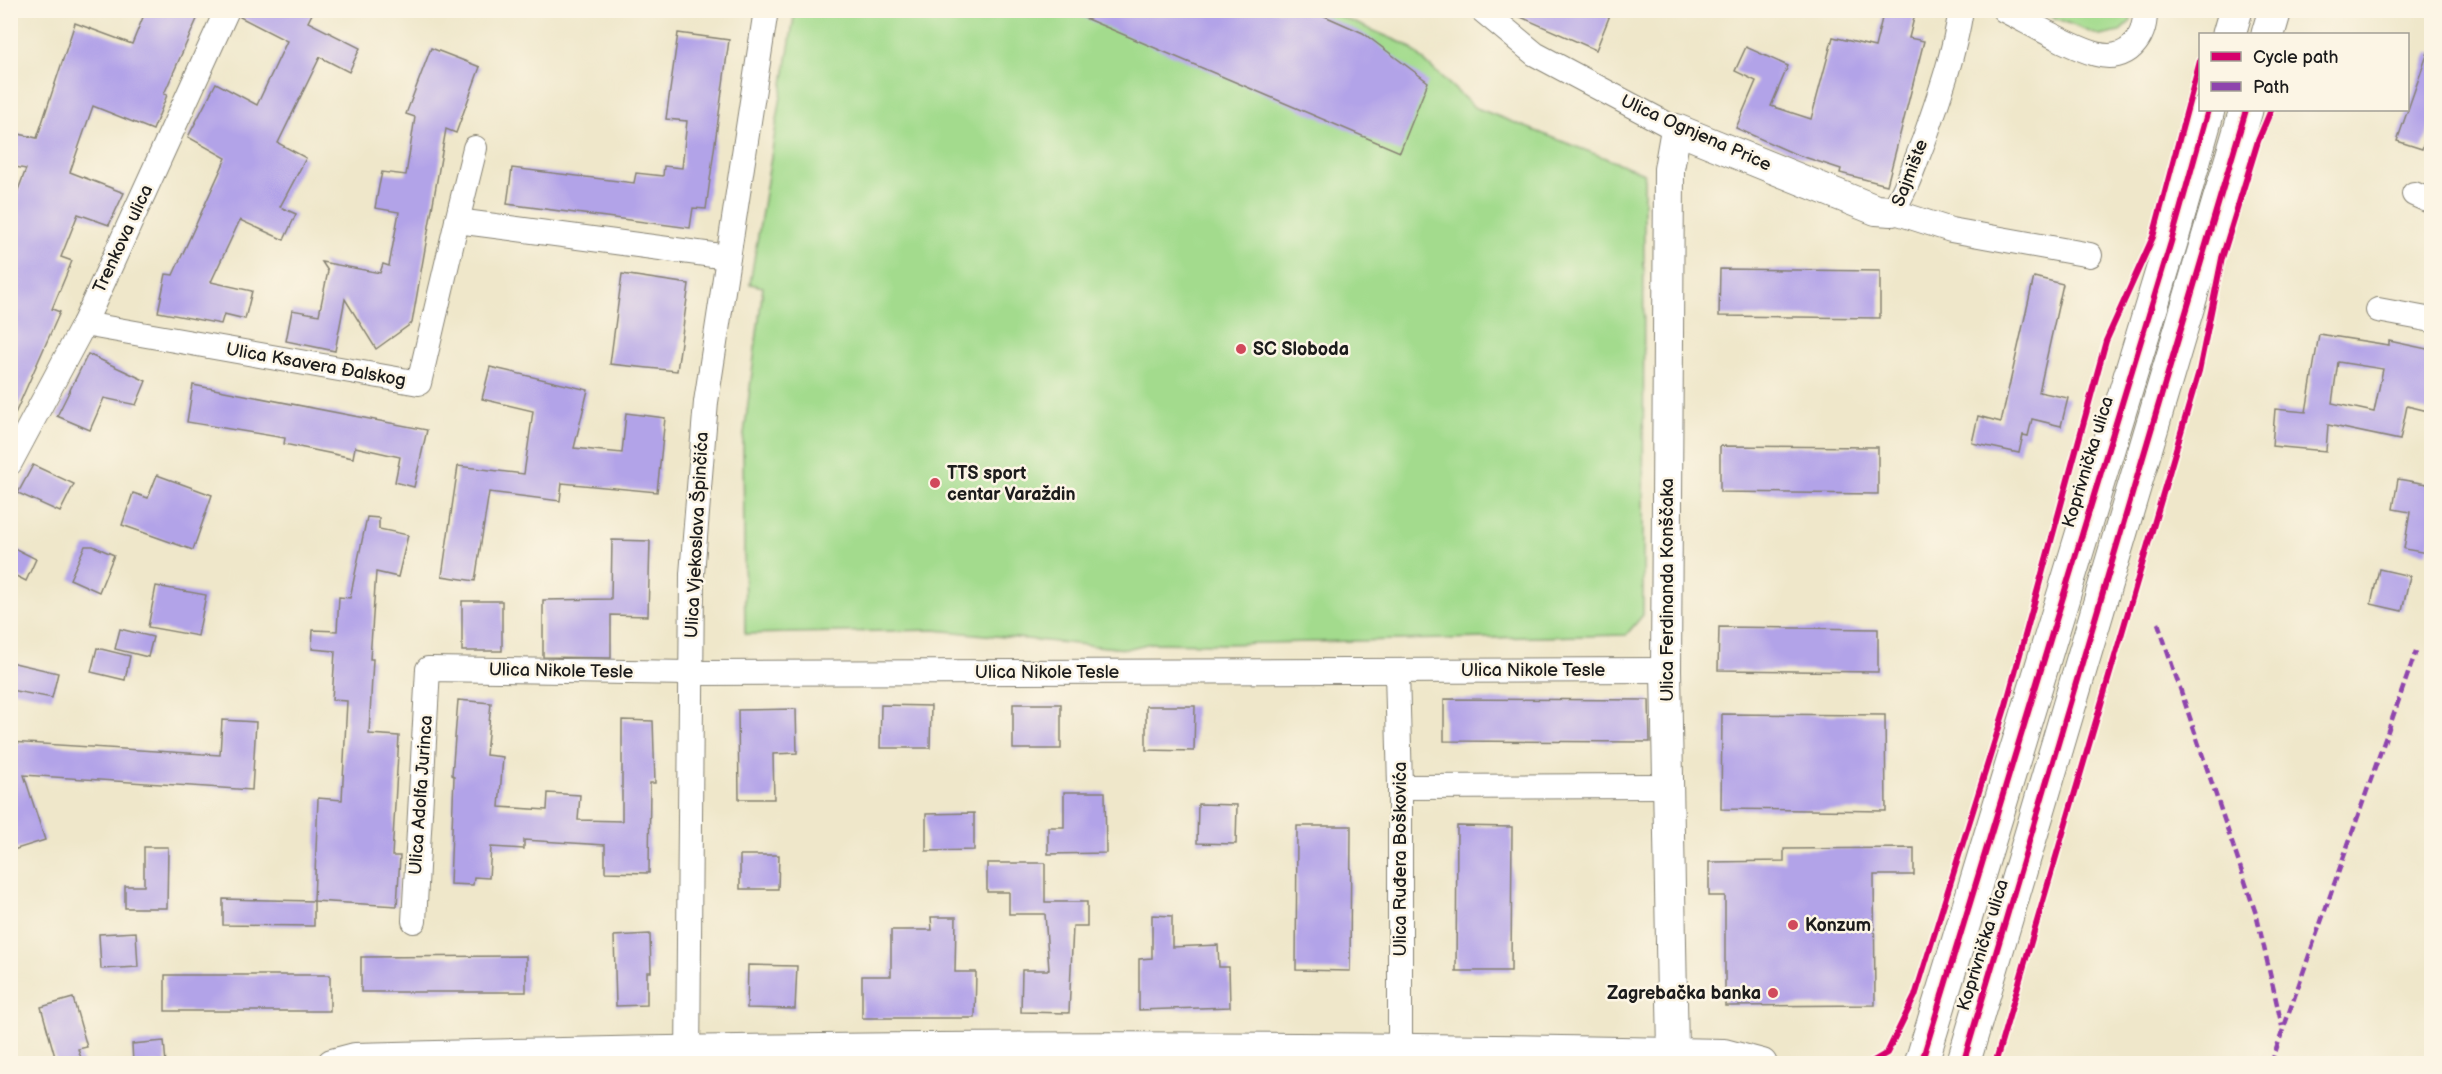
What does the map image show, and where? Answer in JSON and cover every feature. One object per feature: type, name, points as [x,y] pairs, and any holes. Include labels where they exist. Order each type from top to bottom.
[{"type":"main road","points":[[2229,33],[2236,10]]},
{"type":"main road","points":[[2268,33],[2275,10]]},
{"type":"main road","name":"Koprivnička ulica","points":[[1921,1064],[2171,242],[2206,117]]},
{"type":"main road","name":"Koprivnička ulica","points":[[1963,1064],[2242,122]]},
{"type":"street","name":"Trenkova ulica","points":[[10,463],[84,324],[227,10]]},
{"type":"street","name":"Ulica Vjekoslava Špinčića","points":[[688,1056],[692,574],[706,402],[765,10]]},
{"type":"street","name":"Ulica Ognjena Price","points":[[1482,10],[1535,54],[1677,129],[1876,210],[1892,211]]},
{"type":"street","name":"Sajmište","points":[[1961,10],[1956,42],[1936,105],[1904,193],[1892,211],[1951,230],[2090,255]]},
{"type":"street","points":[[2004,10],[2098,55],[2122,53],[2136,45],[2145,22],[2145,10]]},
{"type":"street","name":"Ulica Ferdinanda Konščaka","points":[[1677,129],[1669,169],[1666,670],[1680,1060]]},
{"type":"street","name":"Ulica Ksavera Đalskog","points":[[84,324],[420,383],[475,148]]},
{"type":"street","points":[[457,221],[728,257]]},
{"type":"street","points":[[2378,310],[2432,320]]},
{"type":"street","name":"Ulica Nikole Tesle","points":[[428,669],[690,673],[1666,670]]},
{"type":"street","name":"Ulica Adolfa Jurinca","points":[[414,921],[428,669]]},
{"type":"street","name":"Ulica Ruđera Boškovića","points":[[1397,671],[1400,787],[1400,1056]]},
{"type":"street","points":[[1400,787],[1669,786]]},
{"type":"street","points":[[332,1064],[355,1058],[1400,1056],[1680,1060],[1724,1054],[1762,1064]]},
{"type":"green space","name":"SC Sloboda","points":[[795,11],[1327,11],[1407,45],[1474,107],[1644,173],[1643,615],[1626,635],[1222,644],[1151,643],[1126,649],[935,630],[745,634],[743,442],[763,287],[750,284]]},
{"type":"green space","points":[[2037,11],[2130,11],[2131,21],[2119,32],[2100,36]]},
{"type":"building","points":[[146,10],[201,10],[164,94],[167,95],[153,130],[93,106],[70,172],[124,193],[109,225],[78,214],[61,257],[72,261],[52,309],[60,312],[10,425],[10,211],[26,169],[10,166],[10,132],[37,138],[75,23],[132,44]]},
{"type":"building","points":[[241,10],[314,10],[308,22],[360,48],[349,72],[320,57],[278,143],[306,158],[280,207],[296,214],[284,240],[240,220],[211,282],[252,291],[245,319],[224,314],[221,324],[158,312],[166,274],[173,275],[226,158],[188,137],[216,83],[257,105],[287,41],[240,17]]},
{"type":"building","points":[[1311,10],[1363,33],[1428,82],[1400,152],[1068,11]]},
{"type":"building","points":[[1505,10],[1612,10],[1596,50]]},
{"type":"building","points":[[1884,10],[1916,10],[1909,38],[1924,41],[1887,185],[1840,173],[1841,169],[1795,154],[1736,128],[1756,81],[1735,71],[1746,47],[1788,66],[1771,106],[1811,119],[1833,37],[1875,47]]},
{"type":"building","points":[[678,33],[729,40],[706,209],[693,208],[690,228],[507,204],[512,168],[634,183],[636,173],[663,176],[664,166],[682,168],[687,121],[666,119]]},
{"type":"building","points":[[431,48],[480,67],[456,133],[446,129],[412,323],[376,349],[345,299],[335,351],[286,341],[292,310],[319,315],[328,271],[322,262],[380,273],[383,264],[389,266],[399,212],[375,208],[379,186],[382,172],[406,175],[415,117],[406,114]]},
{"type":"building","points":[[2428,52],[2432,52],[2432,121],[2422,149],[2397,141]]},
{"type":"building","points":[[1720,269],[1880,271],[1880,318],[1719,316]]},
{"type":"building","points":[[622,274],[689,284],[677,371],[610,364]]},
{"type":"building","points":[[2034,277],[2063,284],[2039,392],[2068,398],[2061,426],[2032,419],[2028,436],[2023,435],[2019,453],[1972,443],[1978,416],[2001,422]]},
{"type":"building","points":[[2319,334],[2389,345],[2389,341],[2432,350],[2432,412],[2407,406],[2400,440],[2328,425],[2326,451],[2272,446],[2275,409],[2306,412]],"holes":[[[2338,362],[2383,369],[2374,412],[2332,403]]]},
{"type":"building","points":[[88,354],[146,381],[136,405],[104,398],[90,430],[57,416]]},
{"type":"building","points":[[490,367],[588,390],[574,448],[622,453],[626,413],[665,418],[657,492],[562,483],[560,501],[489,492],[475,581],[442,576],[458,466],[524,474],[533,411],[482,399]]},
{"type":"building","points":[[193,385],[427,430],[414,487],[395,482],[400,457],[355,447],[353,458],[284,444],[285,438],[187,422]]},
{"type":"building","points":[[1720,446],[1878,447],[1878,494],[1720,492]]},
{"type":"building","points":[[33,465],[74,484],[60,512],[18,493]]},
{"type":"building","points":[[157,475],[212,495],[193,550],[122,525],[133,493],[148,498]]},
{"type":"building","points":[[2398,479],[2432,485],[2432,529],[2427,553],[2404,549],[2410,512],[2393,509]]},
{"type":"building","points":[[367,517],[379,518],[379,529],[408,535],[398,577],[376,572],[370,659],[373,659],[369,734],[399,736],[392,856],[400,856],[397,906],[314,901],[318,798],[342,800],[347,701],[332,700],[335,651],[312,649],[313,630],[337,631],[339,597],[350,598]]},
{"type":"building","points":[[612,540],[650,541],[648,616],[611,615],[611,658],[543,657],[543,600],[611,599]]},
{"type":"building","points":[[10,546],[36,559],[26,581],[10,573]]},
{"type":"building","points":[[85,546],[93,546],[114,555],[99,592],[70,579]]},
{"type":"building","points":[[2379,569],[2410,576],[2402,611],[2371,604]]},
{"type":"building","points":[[156,586],[206,595],[198,636],[148,627]]},
{"type":"building","points":[[462,601],[502,601],[502,651],[462,651]]},
{"type":"building","points":[[1719,627],[1878,629],[1878,672],[1718,670]]},
{"type":"building","points":[[120,629],[153,637],[148,657],[115,649]]},
{"type":"building","points":[[97,648],[130,656],[125,680],[91,672]]},
{"type":"building","points":[[10,662],[58,673],[52,698],[10,690]]},
{"type":"building","points":[[1444,699],[1649,700],[1650,742],[1444,741]]},
{"type":"building","points":[[458,700],[491,703],[486,755],[503,757],[499,807],[547,810],[548,793],[580,795],[578,820],[622,821],[622,720],[653,721],[655,783],[650,783],[649,873],[605,872],[605,845],[524,840],[524,849],[491,847],[489,878],[474,877],[473,885],[450,884],[454,776],[452,775]]},
{"type":"building","points":[[1013,704],[1061,704],[1061,749],[1013,749]]},
{"type":"building","points":[[881,705],[931,706],[930,748],[880,748]]},
{"type":"building","points":[[1146,706],[1195,706],[1194,751],[1146,750]]},
{"type":"building","points":[[796,709],[797,753],[773,754],[774,799],[739,799],[738,710]]},
{"type":"building","points":[[1722,714],[1885,715],[1886,811],[1721,809]]},
{"type":"building","points":[[222,720],[256,722],[252,790],[24,775],[45,840],[10,851],[14,775],[10,774],[10,742],[220,755]]},
{"type":"building","points":[[1064,792],[1105,792],[1106,853],[1048,854],[1048,827],[1064,827]]},
{"type":"building","points":[[1198,804],[1237,805],[1236,844],[1197,843]]},
{"type":"building","points":[[974,813],[974,850],[926,851],[926,814]]},
{"type":"building","points":[[1297,826],[1351,826],[1350,971],[1296,970]]},
{"type":"building","points":[[1457,826],[1512,827],[1511,971],[1456,971]]},
{"type":"building","points":[[144,847],[168,847],[167,908],[125,908],[125,886],[144,886]]},
{"type":"building","points":[[1914,848],[1914,875],[1874,875],[1875,1005],[1725,1006],[1725,896],[1709,896],[1709,862],[1784,861],[1784,849]]},
{"type":"building","points":[[740,855],[779,855],[778,889],[740,889]]},
{"type":"building","points":[[987,863],[1045,863],[1045,902],[1087,902],[1087,926],[1073,926],[1069,1013],[1021,1012],[1022,970],[1049,970],[1045,914],[1009,914],[1009,892],[987,892]]},
{"type":"building","points":[[223,899],[314,901],[314,926],[223,925]]},
{"type":"building","points":[[1152,915],[1172,916],[1172,947],[1218,945],[1219,967],[1229,967],[1230,1007],[1139,1010],[1139,959],[1152,958]]},
{"type":"building","points":[[931,917],[956,917],[955,972],[976,972],[975,1018],[862,1018],[862,976],[891,976],[891,930],[932,930]]},
{"type":"building","points":[[136,932],[138,967],[101,969],[99,934]]},
{"type":"building","points":[[650,934],[651,972],[647,972],[647,1005],[616,1006],[614,936]]},
{"type":"building","points":[[526,956],[526,992],[361,992],[361,957]]},
{"type":"building","points":[[748,965],[797,966],[795,1009],[747,1008]]},
{"type":"building","points":[[165,975],[330,975],[330,1011],[165,1011]]},
{"type":"building","points":[[73,998],[87,1047],[78,1049],[83,1064],[57,1064],[41,1007]]},
{"type":"building","points":[[164,1041],[166,1064],[133,1064],[132,1044]]},
{"type":"marked path","points":[[2158,623],[2257,917],[2282,1026]]},
{"type":"marked path","points":[[2271,1064],[2416,651]]},
{"type":"cycle path","points":[[1870,1063],[1887,1053],[1915,996],[2006,705],[2106,341],[2153,237],[2199,65]]},
{"type":"cycle path","points":[[1921,1064],[2171,242],[2208,111]]},
{"type":"cycle path","points":[[1963,1064],[2246,111]]},
{"type":"cycle path","points":[[1995,1064],[2199,371],[2222,258],[2258,141],[2271,111]]},
{"type":"place","name":"SC Sloboda","points":[[1241,349]]},
{"type":"place","name":"TTS sport centar Varaždin","points":[[935,483]]},
{"type":"place","name":"Konzum","points":[[1793,925]]},
{"type":"place","name":"Zagrebačka banka","points":[[1773,993]]}]
